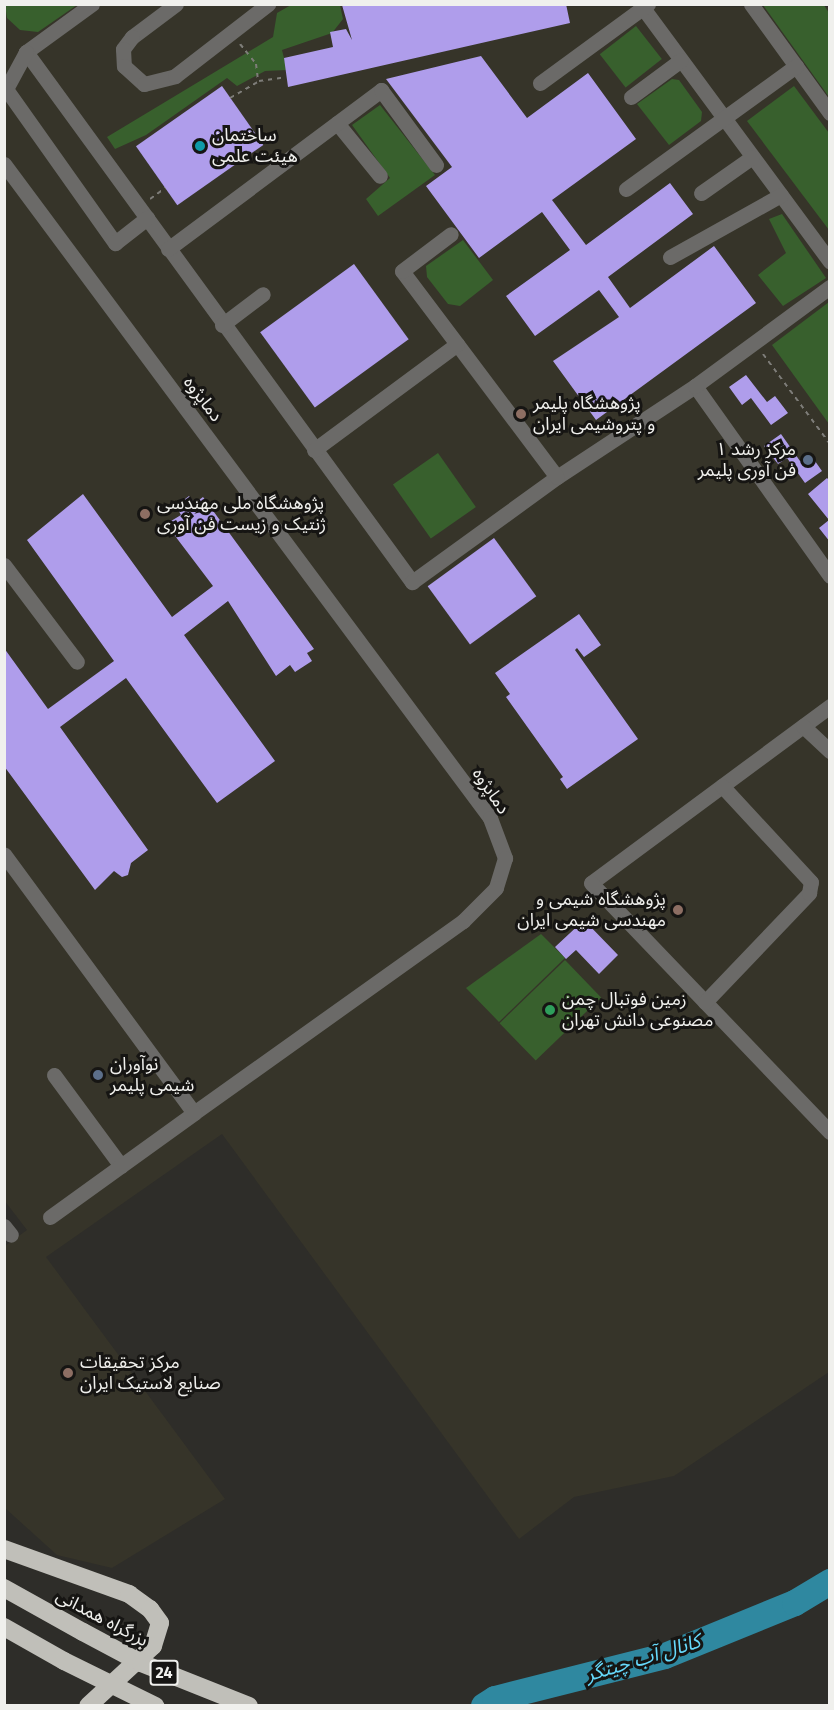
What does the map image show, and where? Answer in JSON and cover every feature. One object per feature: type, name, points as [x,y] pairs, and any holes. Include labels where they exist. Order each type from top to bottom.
[{"type":"highway","points":[[4,1549],[129,1594],[150,1609],[160,1623],[153,1646],[88,1706]]},
{"type":"highway","name":"بزرگراه همدانی","points":[[4,1588],[151,1667],[249,1706]]},
{"type":"highway","name":"24","points":[[4,1627],[64,1661],[154,1706]]},
{"type":"street","points":[[92,4],[26,52],[6,89],[115,243],[143,212]]},
{"type":"street","points":[[176,4],[132,37],[123,49],[124,66],[144,84],[175,76],[268,4]]},
{"type":"street","points":[[751,4],[830,112]]},
{"type":"street","points":[[540,82],[645,6],[681,60],[830,262]]},
{"type":"street","points":[[26,52],[222,325],[412,582],[557,477],[695,386],[830,287]]},
{"type":"street","points":[[631,97],[681,60]]},
{"type":"street","points":[[626,189],[795,66]]},
{"type":"street","points":[[168,249],[381,90],[436,165]]},
{"type":"street","points":[[337,123],[380,176]]},
{"type":"street","points":[[701,194],[752,157]]},
{"type":"street","name":"دماپژوه","points":[[4,164],[490,818],[504,858],[496,888],[463,921],[50,1217]]},
{"type":"street","points":[[670,257],[781,195]]},
{"type":"street","points":[[451,234],[402,271],[557,477]]},
{"type":"street","points":[[222,325],[263,294]]},
{"type":"street","points":[[314,450],[457,344]]},
{"type":"street","points":[[695,386],[830,576]]},
{"type":"street","points":[[4,566],[77,662]]},
{"type":"street","points":[[827,1125],[591,883],[830,706]]},
{"type":"street","points":[[803,726],[830,751]]},
{"type":"street","points":[[705,1002],[809,893],[811,882],[722,786]]},
{"type":"street","points":[[4,854],[194,1113]]},
{"type":"street","points":[[54,1075],[121,1166]]},
{"type":"path","points":[[238,41],[256,64],[259,81]]},
{"type":"path","points":[[230,98],[259,81],[286,77]]},
{"type":"path","points":[[143,212],[165,188]]},
{"type":"path","points":[[754,342],[830,444]]},
{"type":"shaded area","points":[[5,5],[830,7],[829,1372],[674,1476],[574,1497],[519,1539],[222,1134],[46,1257],[225,1499],[112,1568],[57,1555],[5,1508],[5,1246],[27,1230],[4,1200]]},
{"type":"green space","points":[[5,4],[77,5],[38,32],[20,30],[7,18]]},
{"type":"green space","points":[[291,5],[340,5],[343,19],[332,33],[282,50],[287,70],[265,71],[237,86],[227,78],[146,135],[115,149],[107,137],[273,37],[277,13]]},
{"type":"green space","points":[[763,5],[824,5],[829,13],[829,97]]},
{"type":"green space","points":[[636,26],[662,59],[626,87],[600,54]]},
{"type":"green space","points":[[672,79],[679,80],[702,112],[701,121],[669,145],[637,104]]},
{"type":"green space","points":[[794,86],[829,133],[829,230],[747,121]]},
{"type":"green space","points":[[380,105],[435,175],[378,216],[366,199],[390,178],[352,125]]},
{"type":"green space","points":[[782,214],[826,278],[783,306],[758,275],[786,253],[769,219]]},
{"type":"green space","points":[[463,240],[493,280],[460,306],[448,304],[427,277],[426,266]]},
{"type":"green space","points":[[829,302],[829,424],[772,345]]},
{"type":"green space","points":[[438,453],[476,507],[431,539],[393,485]]},
{"type":"green space","points":[[541,934],[565,958],[499,1022],[466,988]]},
{"type":"green space","name":"زمین فوتبال چمن مصنوعی دانش تهران","points":[[565,960],[601,997],[536,1061],[500,1023]]},
{"type":"building","points":[[566,4],[570,23],[288,87],[284,58],[333,47],[330,32],[346,29],[352,40],[342,5]]},
{"type":"building","points":[[481,56],[527,118],[588,73],[636,139],[552,200],[586,245],[670,183],[693,214],[608,277],[630,308],[714,246],[756,303],[596,420],[553,361],[619,317],[599,290],[535,336],[506,296],[570,250],[542,212],[479,258],[426,186],[452,167],[386,79]]},
{"type":"building","name":"ساختمان هیئت علمی","points":[[222,86],[263,145],[177,205],[136,146]]},
{"type":"building","points":[[354,264],[409,339],[315,407],[260,332]]},
{"type":"building","points":[[746,375],[767,402],[775,396],[788,413],[771,425],[751,398],[742,405],[729,387]]},
{"type":"building","name":"۱ مرکز رشد فن آوری پلیمر","points":[[781,434],[800,461],[810,454],[822,471],[805,483],[787,458],[778,464],[764,446]]},
{"type":"building","points":[[827,478],[830,481],[830,542],[819,528],[829,520],[808,494]]},
{"type":"building","points":[[83,494],[172,617],[213,586],[166,524],[181,515],[176,506],[189,496],[195,503],[203,497],[314,649],[307,653],[312,661],[295,672],[290,665],[276,676],[228,601],[184,635],[275,761],[217,803],[126,678],[60,727],[148,850],[131,863],[128,875],[122,877],[114,871],[95,890],[4,766],[4,648],[48,709],[114,661],[27,540]]},
{"type":"building","points":[[494,538],[536,596],[470,644],[428,586]]},
{"type":"building","points":[[579,614],[601,645],[584,657],[577,648],[575,650],[638,739],[567,789],[560,779],[563,777],[506,697],[510,694],[495,673]]},
{"type":"building","points":[[584,920],[618,955],[599,974],[576,950],[566,959],[555,947]]},
{"type":"waterway","name":"کانال آب چیتگر","points":[[484,1706],[495,1699],[665,1656],[795,1603],[830,1582]]},
{"type":"place","name":"ساختمان هیئت علمی","points":[[200,146]]},
{"type":"place","name":"پژوهشگاه پلیمر و پتروشیمی ایران","points":[[521,414]]},
{"type":"place","name":"۱ مرکز رشد فن آوری پلیمر","points":[[808,460]]},
{"type":"place","name":"پژوهشگاه ملی مهندسی ژنتیک و زیست فن آوری","points":[[145,514]]},
{"type":"place","name":"پژوهشگاه شیمی و مهندسی شیمی ایران","points":[[678,910]]},
{"type":"place","name":"زمین فوتبال چمن مصنوعی دانش تهران","points":[[550,1010]]},
{"type":"place","name":"نوآوران شیمی پلیمر","points":[[98,1075]]},
{"type":"place","name":"مرکز تحقیقات صنایع لاستیک ایران","points":[[68,1373]]}]
